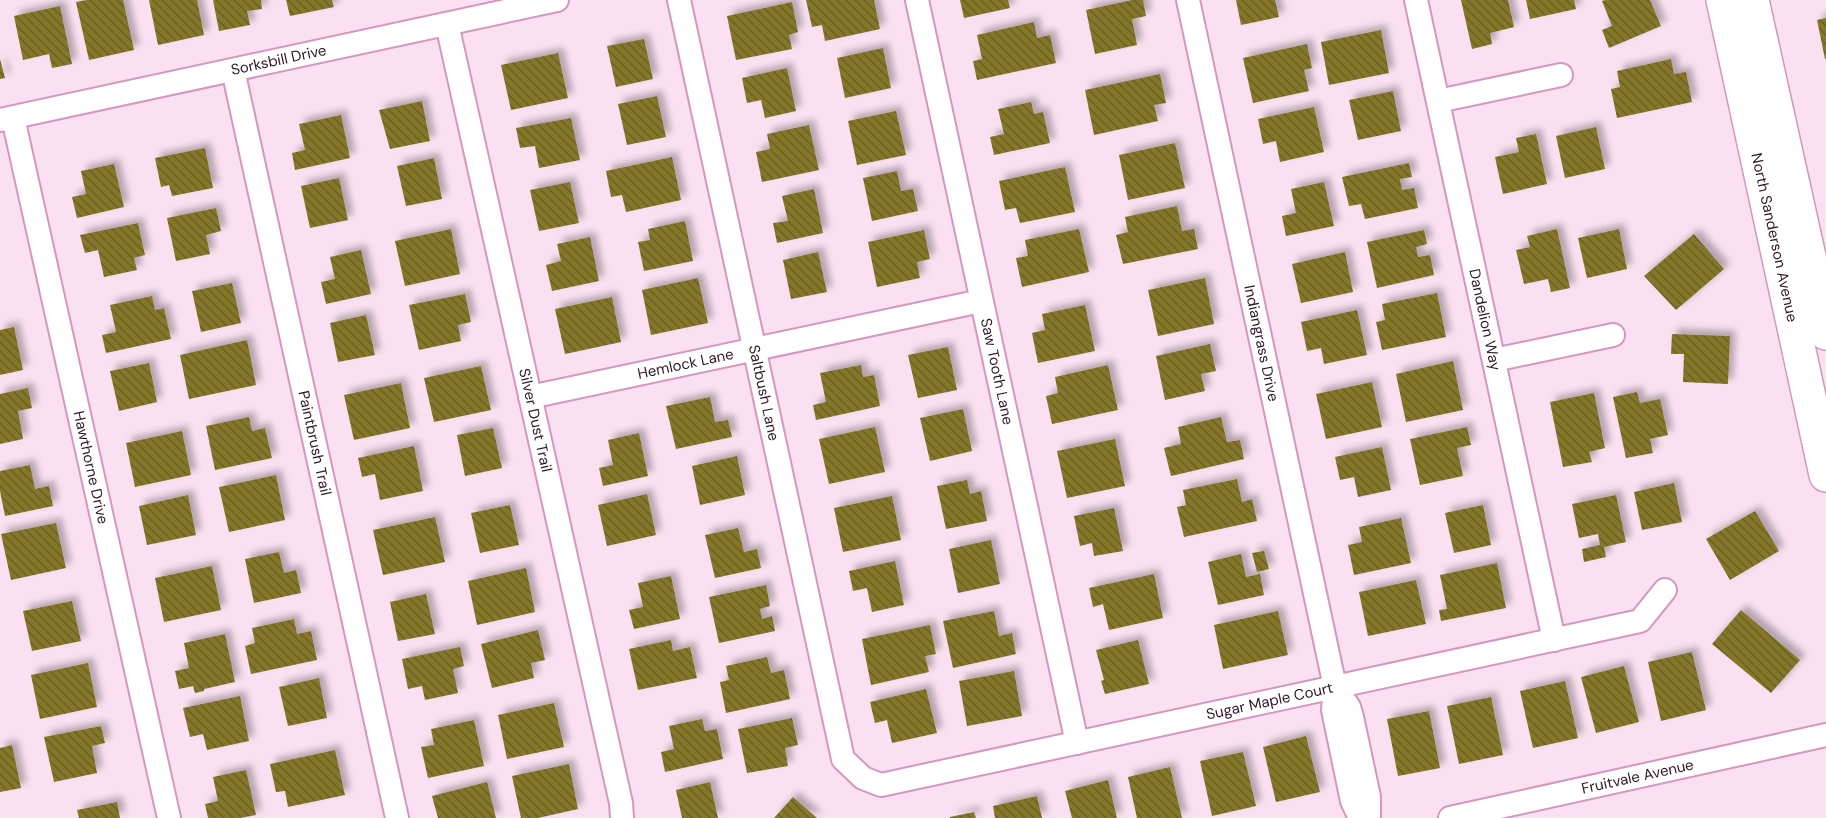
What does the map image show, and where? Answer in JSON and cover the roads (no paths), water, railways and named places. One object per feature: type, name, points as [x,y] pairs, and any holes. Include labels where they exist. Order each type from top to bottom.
[{"type":"highway","name":"North Sanderson Avenue","points":[[1723,0],[1826,475]]},
{"type":"highway","name":"North Sanderson Avenue","points":[[1752,0],[1826,333]]},
{"type":"street","name":"Sorksbill Drive","points":[[6,119],[557,0]]},
{"type":"street","name":"Saltbush Lane","points":[[679,0],[843,759],[863,778]]},
{"type":"street","name":"Saw Tooth Lane","points":[[916,0],[1077,743]]},
{"type":"street","name":"Indiangrass Drive","points":[[1188,0],[1335,687],[1333,710],[1352,801],[1360,818]]},
{"type":"street","name":"Dandelion Way","points":[[1416,0],[1554,640]]},
{"type":"street","name":"Silver Dust Trail","points":[[447,24],[621,803],[622,818]]},
{"type":"street","name":"Paintbrush Trail","points":[[232,70],[397,818]]},
{"type":"street","points":[[1438,101],[1561,75]]},
{"type":"street","name":"Hawthorne Drive","points":[[6,119],[169,818]]},
{"type":"street","name":"Hemlock Lane","points":[[530,397],[981,301]]},
{"type":"street","points":[[1494,360],[1613,335]]},
{"type":"street","name":"Sugar Maple Court","points":[[863,778],[881,785],[1640,621],[1665,590]]},
{"type":"street","name":"Indiangrass Drive","points":[[1335,687],[1349,707],[1352,717],[1369,797],[1369,818]]},
{"type":"street","name":"Fruitvale Avenue","points":[[1450,818],[1826,735]]}]
